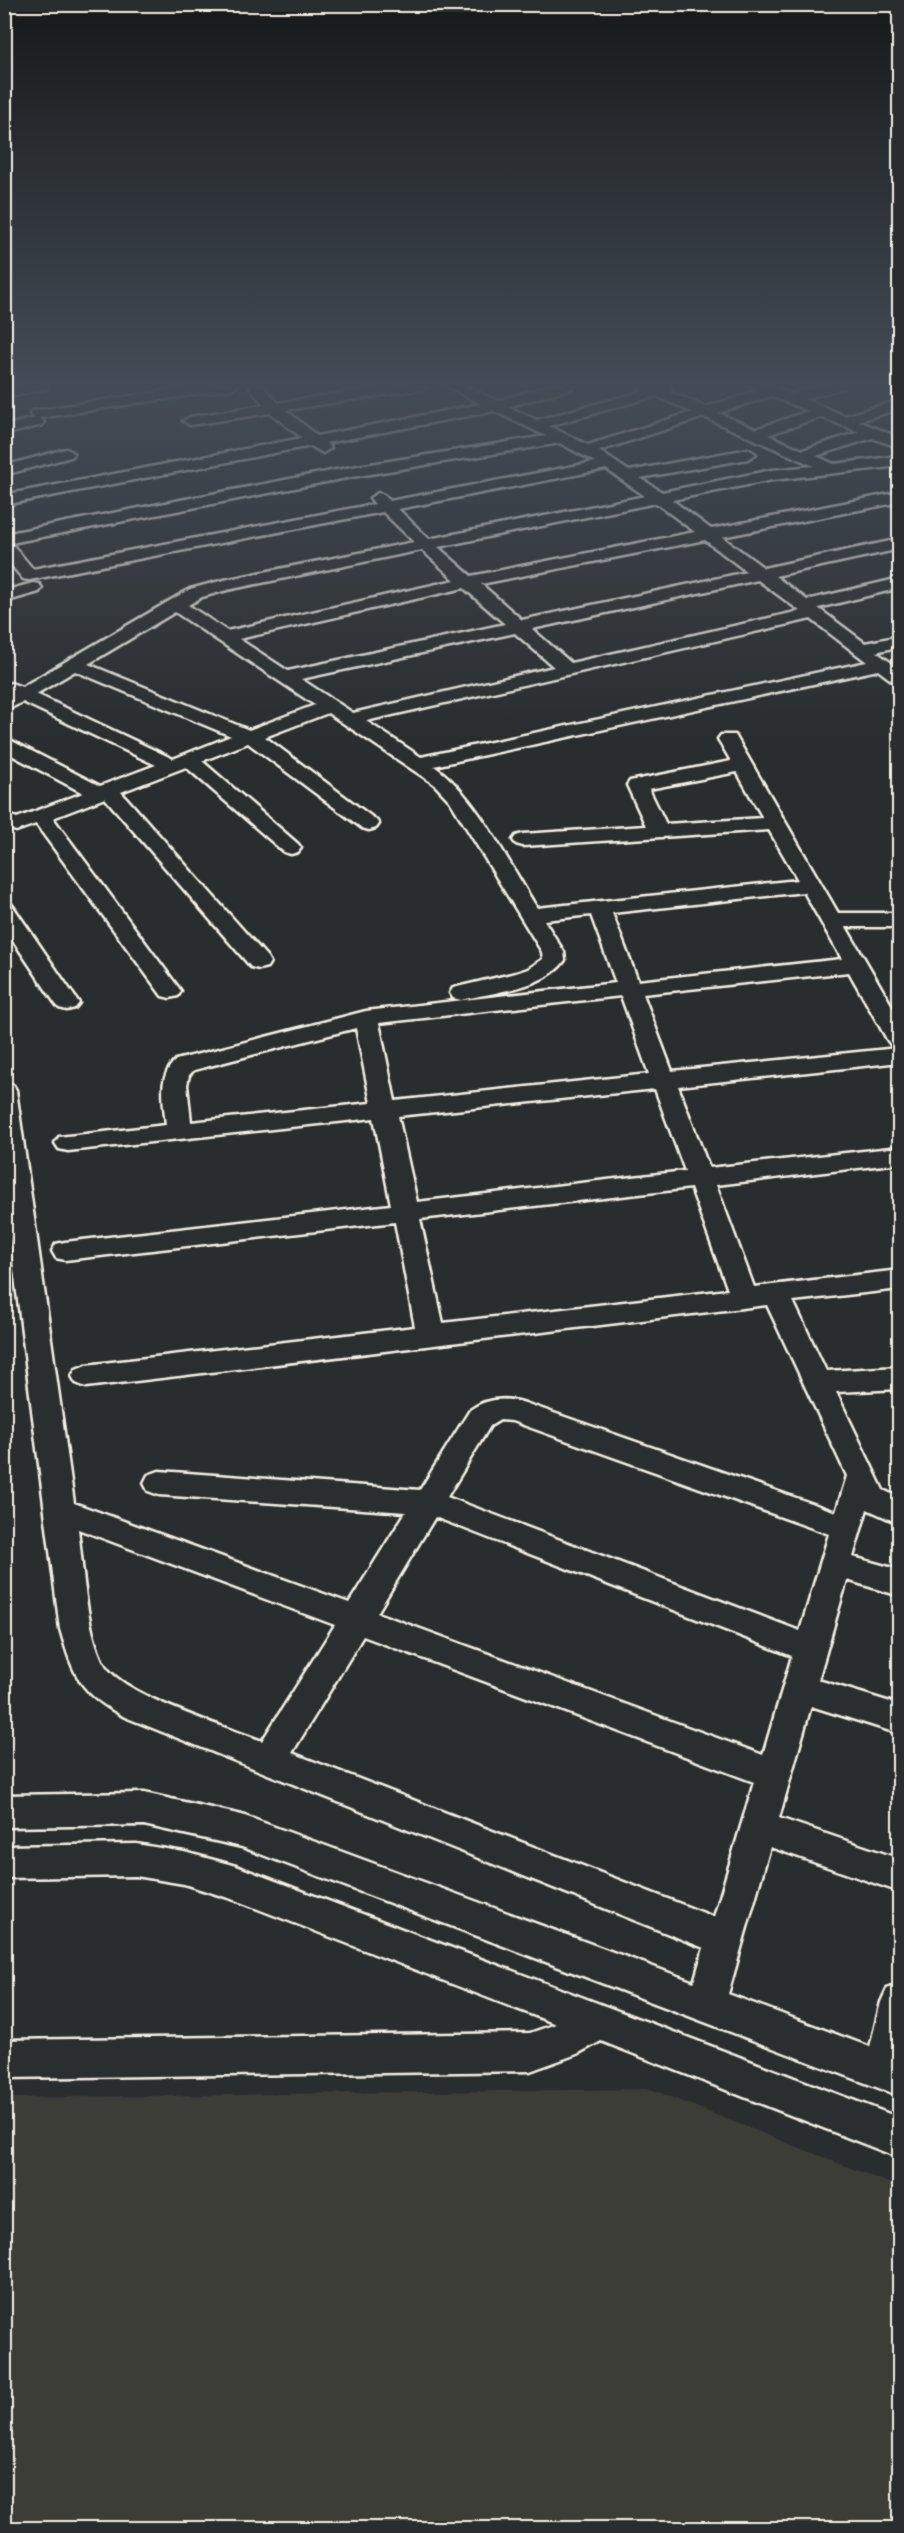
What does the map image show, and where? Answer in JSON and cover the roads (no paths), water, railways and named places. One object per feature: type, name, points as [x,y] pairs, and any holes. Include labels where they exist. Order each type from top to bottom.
[{"type":"street","points":[[4,539],[190,503]]},
{"type":"street","points":[[383,503],[467,582],[568,670]]},
{"type":"street","points":[[4,545],[29,575],[407,503]]},
{"type":"street","points":[[4,705],[196,593],[224,585],[626,503]]},
{"type":"street","points":[[665,503],[811,609],[900,678]]},
{"type":"street","points":[[223,637],[467,582],[870,503]]},
{"type":"street","points":[[878,503],[900,516]]},
{"type":"street","points":[[285,677],[900,544]]},
{"type":"street","points":[[350,719],[568,670],[811,609],[900,583]]},
{"type":"street","points":[[4,597],[33,588]]},
{"type":"street","points":[[176,605],[418,764],[441,780],[458,798],[553,952],[554,960],[548,968],[537,974],[463,992],[449,1000],[442,1009]]},
{"type":"street","points":[[863,649],[900,640]]},
{"type":"street","points":[[76,664],[248,736],[273,749],[369,824]]},
{"type":"street","points":[[418,764],[883,664]]},
{"type":"street","points":[[4,686],[179,762],[291,848]]},
{"type":"street","points":[[8,824],[40,815],[329,706]]},
{"type":"street","points":[[728,739],[856,964],[891,1011],[900,1041]]},
{"type":"street","points":[[4,743],[104,791],[260,962]]},
{"type":"street","points":[[659,831],[637,785],[742,765]]},
{"type":"street","points":[[40,815],[170,991]]},
{"type":"street","points":[[523,840],[775,823]]},
{"type":"street","points":[[530,915],[811,885]]},
{"type":"street","points":[[599,907],[745,1298]]},
{"type":"street","points":[[4,910],[67,1003]]},
{"type":"street","points":[[831,920],[900,920]]},
{"type":"street","points":[[179,1131],[175,1085],[177,1072],[185,1065],[366,1018],[856,964]]},
{"type":"street","points":[[366,1018],[431,1335]]},
{"type":"street","points":[[68,1143],[900,1055]]},
{"type":"street","points":[[4,1090],[76,1629],[86,1667],[104,1689],[137,1707],[725,1939]]},
{"type":"street","points":[[65,1251],[900,1155]]},
{"type":"street","points":[[86,1376],[900,1279]]},
{"type":"street","points":[[776,1294],[872,1498],[900,1512]]},
{"type":"street","points":[[816,1382],[900,1378]]},
{"type":"street","points":[[270,1759],[480,1418],[488,1411],[502,1408],[846,1528]]},
{"type":"street","points":[[706,2005],[861,1478]]},
{"type":"street","points":[[159,1483],[428,1503],[810,1649]]},
{"type":"street","points":[[60,1510],[774,1774]]},
{"type":"street","points":[[835,1564],[900,1583]]},
{"type":"street","points":[[799,1688],[900,1720]]},
{"type":"street","points":[[4,1811],[144,1809],[221,1826],[892,2074],[900,2002]]},
{"type":"street","points":[[759,1827],[900,1876]]},
{"type":"street","points":[[4,1862],[136,1860],[184,1868],[236,1883],[900,2138]]},
{"type":"street","points":[[4,2060],[530,2052],[563,2041],[597,2023]]}]
